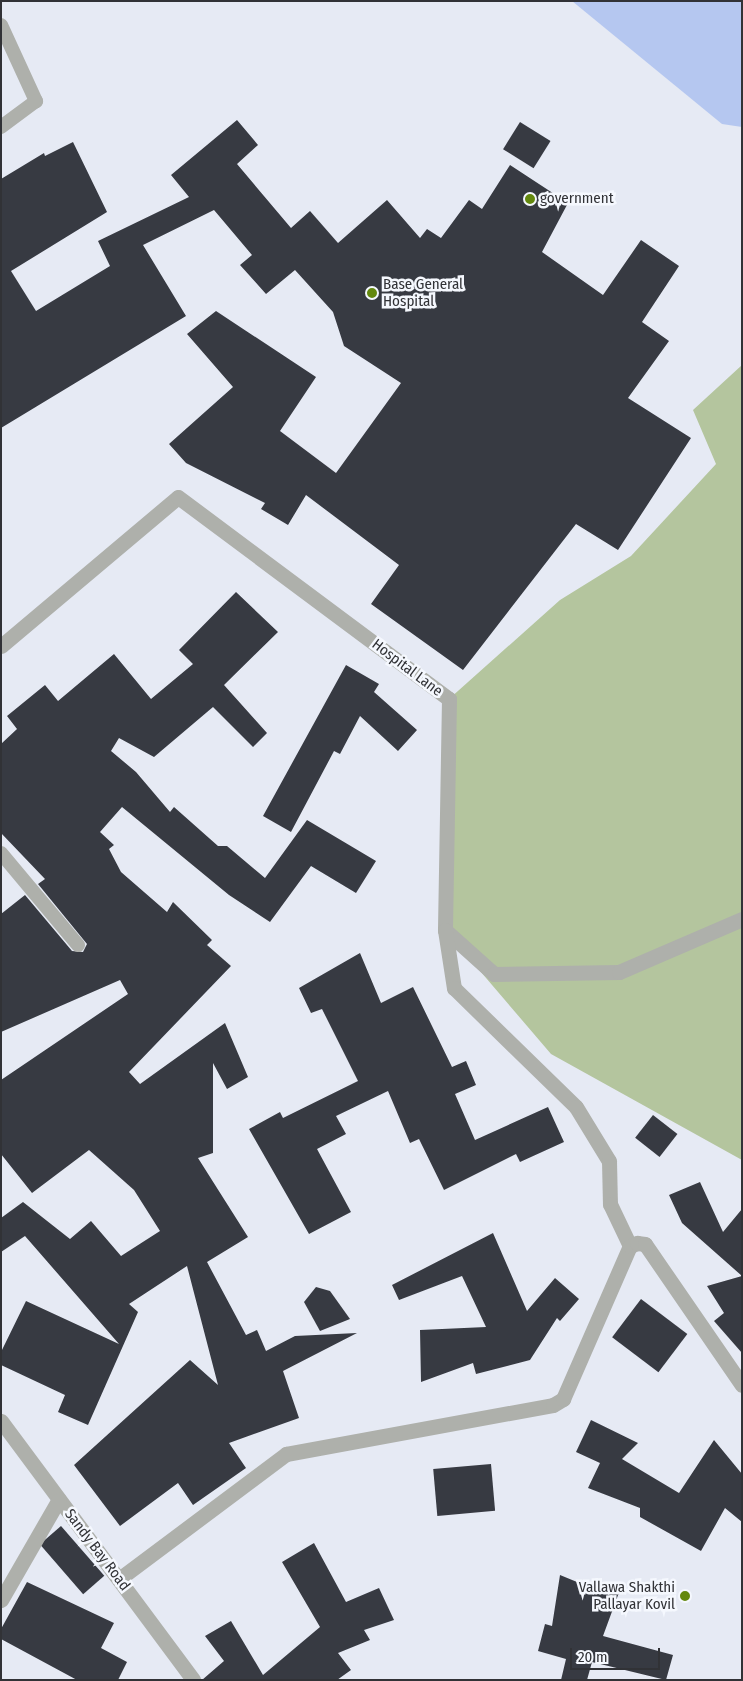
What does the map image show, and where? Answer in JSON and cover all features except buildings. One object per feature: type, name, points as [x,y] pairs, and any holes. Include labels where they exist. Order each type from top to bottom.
[{"type":"street","name":"Hospital Lane","points":[[1,646],[178,497],[448,699],[445,930]]},
{"type":"street","points":[[445,930],[494,974],[619,972],[742,919]]},
{"type":"street","points":[[118,1578],[286,1454],[553,1405],[563,1399],[630,1246],[610,1204],[609,1161],[576,1107],[454,988],[445,930]]},
{"type":"street","points":[[630,1246],[645,1244],[742,1385]]},
{"type":"street","name":"Sandy Bay Road","points":[[1,1421],[193,1680]]},
{"type":"street","points":[[1,1600],[59,1499]]},
{"type":"lane","points":[[1,25],[36,101],[1,127]]},
{"type":"lane","points":[[1,853],[78,945]]},
{"type":"green space","points":[[742,365],[742,1160],[551,1054],[445,930],[449,699],[560,600],[631,556],[716,464],[693,410]]},
{"type":"water","points":[[572,1],[742,1],[742,127],[722,124]]},
{"type":"place","name":"government","points":[[530,199]]},
{"type":"place","name":"Base General Hospital","points":[[372,293]]},
{"type":"place","name":"Vallawa Shakthi Pallayar Kovil","points":[[685,1596]]}]
